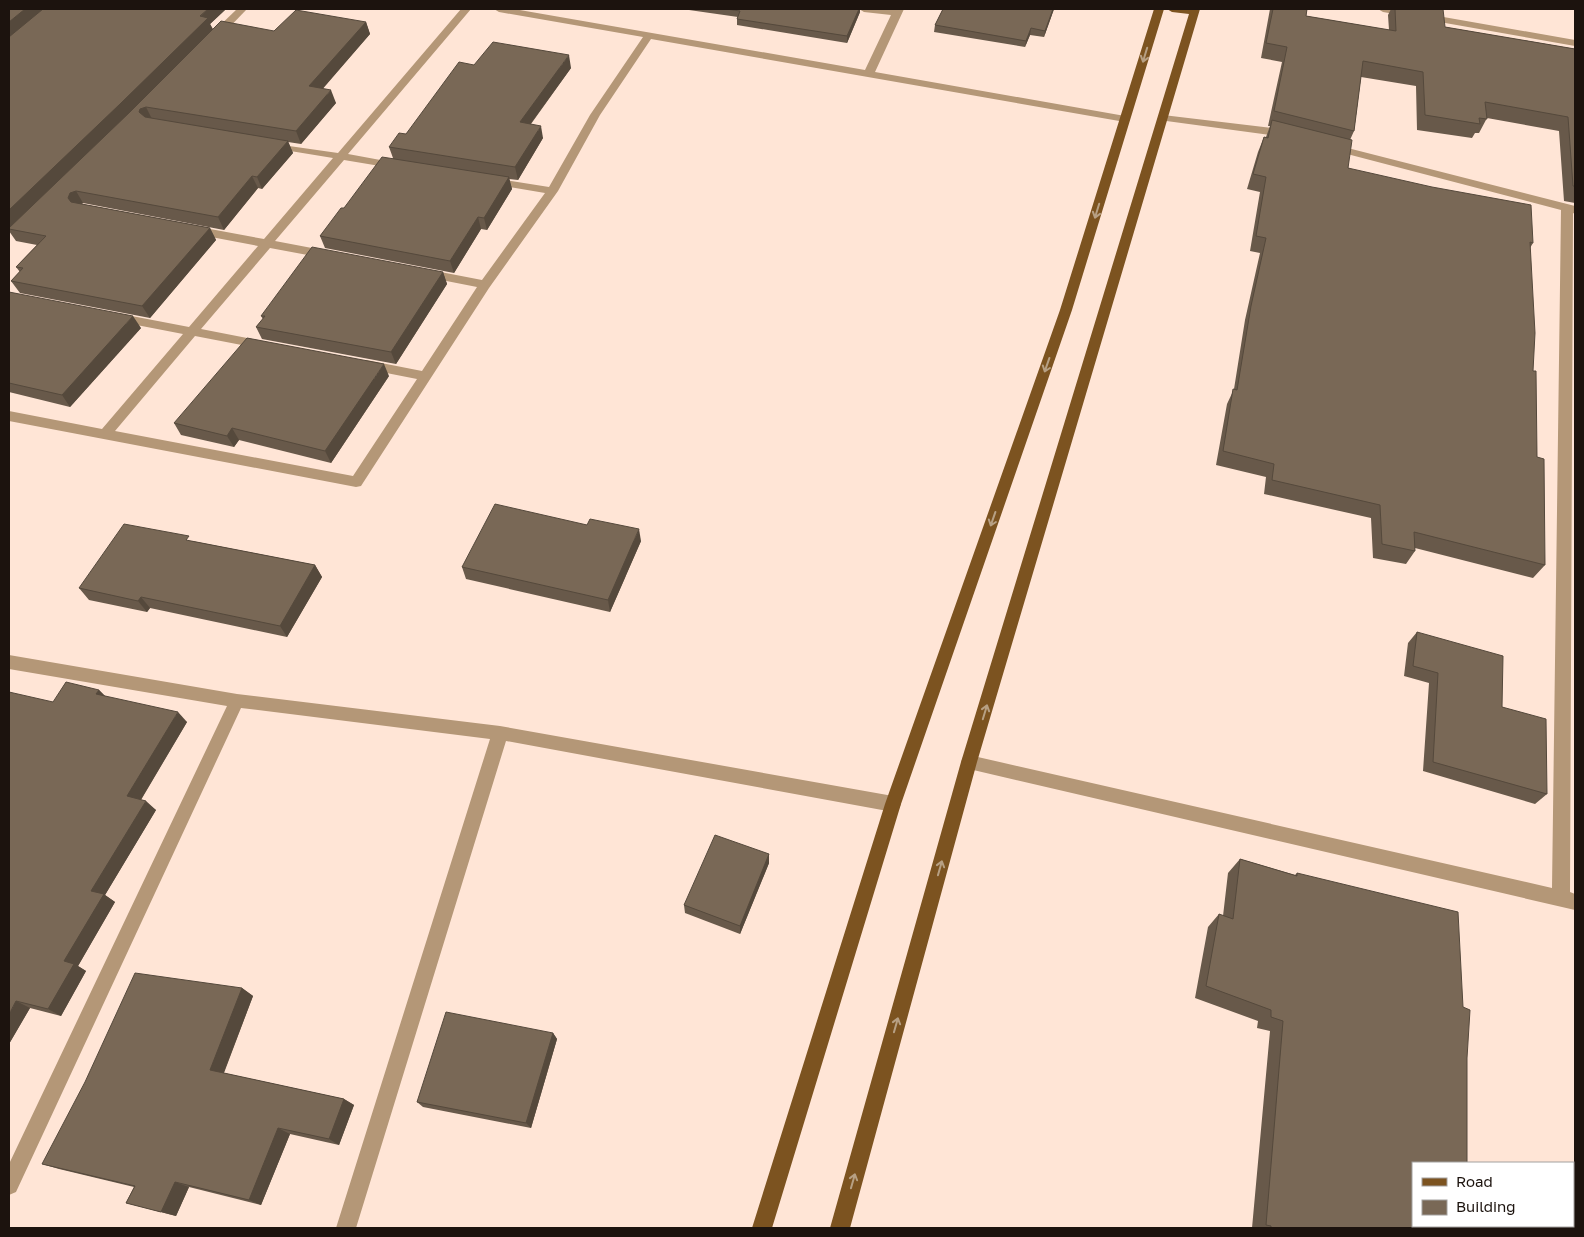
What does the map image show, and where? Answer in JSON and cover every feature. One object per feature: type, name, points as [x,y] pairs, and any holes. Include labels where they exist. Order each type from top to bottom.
[{"type":"main road","points":[[762,1228],[894,804],[1066,310],[1159,9]]},
{"type":"main road","points":[[840,1228],[969,762],[1194,11],[1172,9]]},
{"type":"street","points":[[207,44],[242,9]]},
{"type":"street","points":[[104,435],[466,9]]},
{"type":"street","points":[[499,9],[1125,119]]},
{"type":"street","points":[[864,9],[898,11],[869,73]]},
{"type":"street","points":[[1383,9],[1575,43]]},
{"type":"street","points":[[9,416],[356,482],[485,285],[552,191],[596,115],[649,35]]},
{"type":"street","points":[[1163,118],[1273,131],[1301,138]]},
{"type":"street","points":[[969,762],[1568,900],[1571,209],[1320,143]]},
{"type":"street","points":[[265,144],[408,168]]},
{"type":"street","points":[[485,180],[552,191]]},
{"type":"street","points":[[180,228],[343,258]]},
{"type":"street","points":[[409,270],[485,285]]},
{"type":"street","points":[[106,314],[279,348]]},
{"type":"street","points":[[356,363],[424,376]]},
{"type":"street","points":[[9,662],[237,701],[500,733],[894,804]]},
{"type":"street","points":[[9,1185],[237,701]]},
{"type":"street","points":[[346,1228],[500,733]]},
{"type":"building","points":[[9,9],[25,9],[9,22]]},
{"type":"building","points":[[43,9],[208,9],[200,16],[208,18],[9,210],[9,37]]},
{"type":"building","points":[[726,9],[859,9],[847,36],[737,19],[740,11]]},
{"type":"building","points":[[943,9],[1053,9],[1045,31],[1031,28],[1026,41],[935,25]]},
{"type":"building","points":[[1273,9],[1307,9],[1306,16],[1396,31],[1395,9],[1443,9],[1445,27],[1575,49],[1575,186],[1573,186],[1568,117],[1485,102],[1487,119],[1479,118],[1480,124],[1425,115],[1423,72],[1363,61],[1354,131],[1274,111],[1287,47],[1266,43]]},
{"type":"building","points":[[296,10],[366,22],[309,86],[331,90],[296,131],[146,107],[140,109],[139,112],[145,117],[288,141],[257,177],[252,176],[218,217],[76,191],[70,193],[68,198],[71,202],[210,228],[142,306],[11,281],[23,268],[16,267],[46,236],[9,228],[131,111],[221,21],[274,31]]},
{"type":"building","points":[[493,42],[569,55],[520,122],[541,126],[515,167],[389,147],[399,133],[406,134],[459,62],[474,65]]},
{"type":"building","points":[[1272,120],[1352,140],[1348,168],[1432,187],[1531,205],[1533,243],[1530,242],[1535,333],[1533,371],[1536,371],[1537,457],[1544,459],[1545,565],[1414,532],[1415,551],[1382,544],[1380,505],[1272,480],[1274,464],[1223,451],[1233,389],[1237,390],[1251,306],[1266,238],[1256,236],[1266,177],[1253,174],[1264,137],[1268,138]]},
{"type":"building","points":[[382,157],[509,177],[484,218],[478,217],[450,261],[320,236],[341,208],[344,208]]},
{"type":"building","points":[[312,247],[443,272],[391,352],[256,327],[265,316],[261,316]]},
{"type":"building","points":[[9,292],[133,316],[62,395],[9,383]]},
{"type":"building","points":[[247,338],[384,364],[325,451],[232,428],[227,436],[174,423]]},
{"type":"building","points":[[495,504],[587,525],[590,519],[639,529],[608,600],[462,567]]},
{"type":"building","points":[[124,524],[189,536],[186,540],[315,565],[280,626],[141,597],[138,601],[79,588]]},
{"type":"building","points":[[1417,632],[1503,656],[1502,707],[1546,719],[1547,794],[1433,762],[1438,673],[1413,666]]},
{"type":"building","points":[[66,682],[99,690],[96,694],[178,712],[127,796],[146,801],[91,891],[104,894],[64,961],[74,964],[48,1009],[16,1001],[9,1014],[9,692],[53,702]]},
{"type":"building","points":[[715,835],[769,854],[740,926],[684,905]]},
{"type":"building","points":[[1240,859],[1297,876],[1297,873],[1458,912],[1463,1007],[1470,1010],[1467,1058],[1467,1162],[1412,1162],[1412,1227],[1467,1228],[1271,1228],[1271,1226],[1266,1225],[1283,1021],[1271,1017],[1271,1010],[1206,986],[1219,914],[1233,919]]},
{"type":"building","points":[[135,973],[242,988],[210,1070],[344,1099],[329,1139],[278,1128],[249,1200],[175,1182],[161,1212],[126,1203],[135,1186],[42,1164],[85,1082]]},
{"type":"building","points":[[446,1012],[553,1033],[526,1123],[417,1102]]}]
